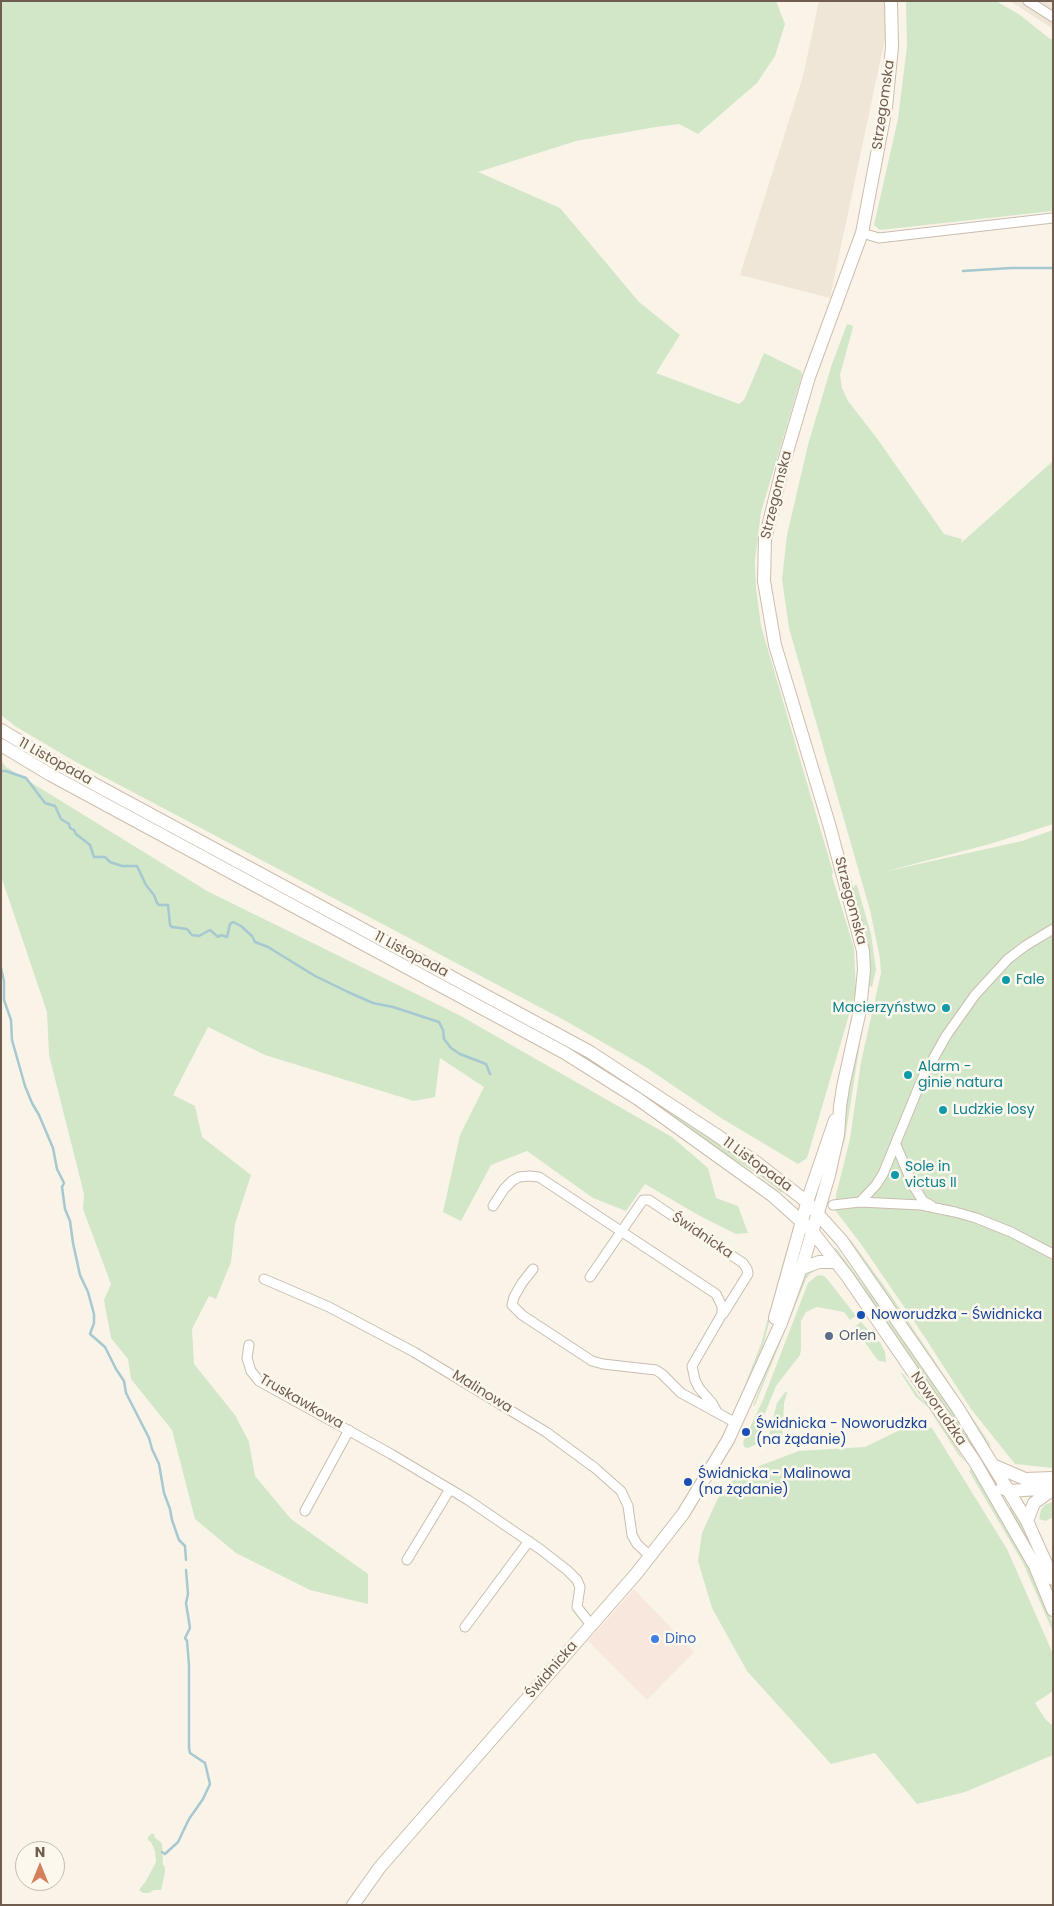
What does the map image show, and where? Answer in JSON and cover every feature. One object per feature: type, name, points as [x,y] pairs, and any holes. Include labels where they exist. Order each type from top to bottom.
[{"type":"main road","name":"Strzegomska","points":[[812,1232],[838,1136],[840,1107],[860,1010],[864,970],[863,950],[822,798],[775,645],[764,581],[765,539],[784,462],[809,377],[862,233],[886,107],[892,47],[891,1]]},
{"type":"main road","name":"11 Listopada","points":[[1,730],[52,761],[590,1052],[714,1134],[807,1202]]},
{"type":"main road","name":"11 Listopada","points":[[1,745],[51,775],[565,1053],[660,1115],[773,1196],[802,1221]]},
{"type":"main road","name":"Strzegomska","points":[[807,1202],[840,1107]]},
{"type":"main road","points":[[787,1186],[814,1179]]},
{"type":"main road","name":"Świdnicka","points":[[763,1362],[807,1202]]},
{"type":"main road","name":"Noworudzka","points":[[807,1202],[842,1241],[957,1407],[995,1466],[1027,1521],[1053,1579]]},
{"type":"main road","name":"Noworudzka","points":[[802,1221],[836,1262],[986,1480],[1035,1566],[1053,1610]]},
{"type":"main road","name":"Świdnicka","points":[[353,1905],[374,1874],[407,1834],[592,1626],[683,1514],[722,1451],[736,1423],[781,1323],[802,1268],[812,1232]]},
{"type":"main road","points":[[802,1268],[819,1262],[836,1262]]},
{"type":"main road","points":[[995,1466],[1025,1479],[1053,1478]]},
{"type":"main road","points":[[1003,1509],[1009,1491],[1025,1479]]},
{"type":"main road","points":[[986,1480],[1009,1491],[1053,1489]]},
{"type":"main road","points":[[1027,1521],[1034,1503],[1053,1489]]},
{"type":"street","points":[[1028,1],[1053,17]]},
{"type":"street","points":[[862,233],[879,238],[1053,218]]},
{"type":"street","points":[[860,1202],[876,1185],[883,1174],[922,1079],[946,1036],[974,995],[1008,960],[1025,946],[1053,929]]},
{"type":"street","points":[[896,1146],[913,1185],[923,1201],[933,1207]]},
{"type":"street","points":[[493,1206],[504,1189],[512,1181],[524,1176],[539,1177],[716,1294],[722,1306],[722,1314]]},
{"type":"street","name":"Świdnicka","points":[[590,1277],[643,1200],[649,1200],[743,1263],[748,1274],[692,1366],[699,1388],[717,1412]]},
{"type":"street","points":[[833,1205],[860,1202],[933,1207],[976,1218],[1010,1232],[1053,1254]]},
{"type":"street","name":"Świdnicka","points":[[533,1269],[522,1283],[512,1305],[522,1315],[592,1361],[656,1370],[681,1393],[736,1423]]},
{"type":"street","name":"Malinowa","points":[[264,1279],[328,1307],[406,1347],[546,1432],[595,1468],[621,1491],[628,1506],[632,1535],[637,1544],[650,1556]]},
{"type":"street","name":"Truskawkowa","points":[[249,1345],[248,1358],[251,1371],[259,1380],[450,1489],[529,1541],[567,1570],[577,1580],[580,1587],[577,1607],[592,1626]]},
{"type":"street","name":"Truskawkowa","points":[[305,1511],[349,1430]]},
{"type":"street","points":[[406,1560],[450,1489]]},
{"type":"street","points":[[465,1627],[529,1541]]},
{"type":"shaded area","points":[[819,1],[893,1],[830,298],[740,275],[803,76]]},
{"type":"shaded area","points":[[1010,1],[1053,1],[1053,29]]},
{"type":"shaded area","points":[[634,1589],[694,1652],[647,1700],[588,1641]]},
{"type":"green space","points":[[1,1],[776,1],[785,24],[775,56],[757,83],[698,134],[679,124],[656,127],[576,141],[478,172],[560,208],[639,302],[680,335],[656,373],[739,404],[744,400],[764,353],[801,371],[802,375],[761,512],[755,561],[756,588],[761,626],[854,948],[856,991],[807,1158],[798,1164],[721,1118],[644,1066],[564,1020],[74,761],[15,726],[1,715]]},
{"type":"green space","points":[[906,1],[996,1],[1020,15],[1050,39],[1053,39],[1053,211],[880,230],[874,225],[898,119],[907,46]]},
{"type":"green space","points":[[847,324],[853,326],[840,375],[842,388],[848,401],[876,437],[944,534],[962,539],[961,543],[1053,461],[1053,824],[990,844],[883,872],[1022,841],[1053,830],[1053,1468],[1015,1464],[971,1409],[924,1336],[861,1244],[835,1210],[836,1195],[850,1139],[861,1062],[881,973],[880,958],[870,910],[789,628],[782,579],[787,535],[808,445],[831,367]]},
{"type":"green space","points":[[1,736],[564,1042],[675,1113],[784,1189],[782,1193],[759,1175],[714,1147],[673,1117],[46,767],[1,740]]},
{"type":"green space","points":[[1,761],[6,767],[207,891],[459,1015],[672,1137],[708,1168],[716,1198],[738,1206],[748,1233],[736,1234],[700,1216],[645,1184],[626,1211],[593,1198],[527,1151],[491,1165],[461,1221],[443,1212],[460,1135],[484,1087],[440,1058],[435,1097],[414,1101],[265,1055],[208,1027],[173,1095],[195,1106],[202,1137],[251,1175],[235,1224],[231,1262],[216,1299],[209,1296],[192,1329],[194,1364],[235,1415],[249,1442],[255,1476],[291,1519],[368,1574],[368,1604],[310,1590],[236,1553],[195,1519],[172,1430],[131,1379],[128,1359],[111,1338],[104,1300],[111,1284],[83,1209],[84,1194],[49,1055],[47,1012],[1,876]]},
{"type":"green space","points":[[855,885],[857,885],[871,934],[876,970],[872,987],[867,984],[853,890]]},
{"type":"green space","points":[[860,1043],[845,1139],[835,1171],[854,1045]]},
{"type":"green space","points":[[847,1238],[850,1239],[890,1294],[990,1446],[988,1447]]},
{"type":"green space","points":[[836,1248],[901,1335],[980,1453],[978,1455],[834,1250]]},
{"type":"green space","points":[[788,1251],[764,1342],[736,1408],[761,1344],[786,1252]]},
{"type":"green space","points":[[816,1270],[806,1279],[753,1406],[803,1278],[809,1271]]},
{"type":"green space","points":[[818,1275],[824,1276],[828,1280],[856,1316],[850,1320],[844,1312],[817,1307],[806,1312],[801,1321],[800,1355],[776,1386],[763,1418],[757,1444],[748,1448],[744,1447],[743,1442],[763,1400],[808,1283]]},
{"type":"green space","points":[[861,1322],[881,1344],[885,1352],[886,1362],[879,1361],[876,1358],[854,1327]]},
{"type":"green space","points":[[900,1372],[932,1409],[966,1463],[958,1454],[928,1407],[916,1397]]},
{"type":"green space","points":[[786,1391],[782,1445],[772,1444],[768,1439],[777,1403]]},
{"type":"green space","points":[[910,1425],[932,1428],[1007,1549],[1053,1654],[1053,1691],[1035,1703],[1046,1720],[1053,1726],[1053,1755],[965,1792],[917,1804],[875,1753],[831,1764],[747,1671],[712,1608],[698,1561],[702,1533],[719,1496],[738,1474],[799,1451],[865,1447]]},
{"type":"green space","points":[[971,1469],[1027,1564],[1053,1624],[1053,1632],[1023,1563],[969,1471]]},
{"type":"green space","points":[[1012,1502],[1051,1584],[1053,1599],[1010,1514],[1010,1504]]},
{"type":"green space","points":[[1053,1502],[1053,1517],[1046,1521],[1039,1519],[1041,1509],[1046,1504]]},
{"type":"green space","points":[[151,1834],[154,1834],[155,1838],[162,1843],[165,1872],[161,1890],[143,1893],[139,1890],[156,1862],[155,1851],[148,1840]]},
{"type":"waterway","points":[[963,271],[1053,268]]},
{"type":"waterway","points":[[1,771],[26,778],[45,803],[55,806],[61,819],[69,824],[70,828],[90,845],[94,857],[105,857],[110,862],[122,866],[137,866],[157,903],[159,905],[168,905],[170,925],[172,927],[187,929],[192,935],[199,936],[210,930],[218,937],[221,935],[227,937],[230,924],[233,922],[241,926],[252,936],[255,942],[268,947],[315,976],[373,1003],[393,1007],[439,1022],[443,1030],[444,1039],[451,1048],[460,1054],[486,1064],[490,1074]]},
{"type":"waterway","points":[[1,968],[4,981],[4,1000],[11,1020],[12,1040],[25,1086],[53,1148],[57,1169],[64,1183],[62,1187],[65,1209],[70,1221],[80,1275],[88,1292],[94,1314],[94,1323],[90,1334],[105,1347],[124,1381],[126,1393],[149,1438],[159,1464],[164,1493],[172,1520],[179,1540],[185,1546],[186,1560]]},
{"type":"waterway","points":[[162,1852],[165,1854],[178,1842],[210,1784],[205,1763],[190,1753],[189,1748],[189,1665],[187,1641],[185,1638],[190,1628],[186,1603],[188,1594],[186,1570]]},
{"type":"place","name":"Fale","points":[[1006,980]]},
{"type":"place","name":"Macierzyństwo","points":[[946,1008]]},
{"type":"place","name":"Alarm - ginie natura","points":[[908,1075]]},
{"type":"place","name":"Ludzkie losy","points":[[943,1110]]},
{"type":"place","name":"Sole in victus II","points":[[895,1175]]},
{"type":"place","name":"Noworudzka - Świdnicka","points":[[861,1315]]},
{"type":"place","name":"Orlen","points":[[829,1336]]},
{"type":"place","name":"Świdnicka - Noworudzka (na żądanie)","points":[[746,1432]]},
{"type":"place","name":"Świdnicka - Malinowa (na żądanie)","points":[[688,1482]]},
{"type":"place","name":"Dino","points":[[655,1639]]}]
